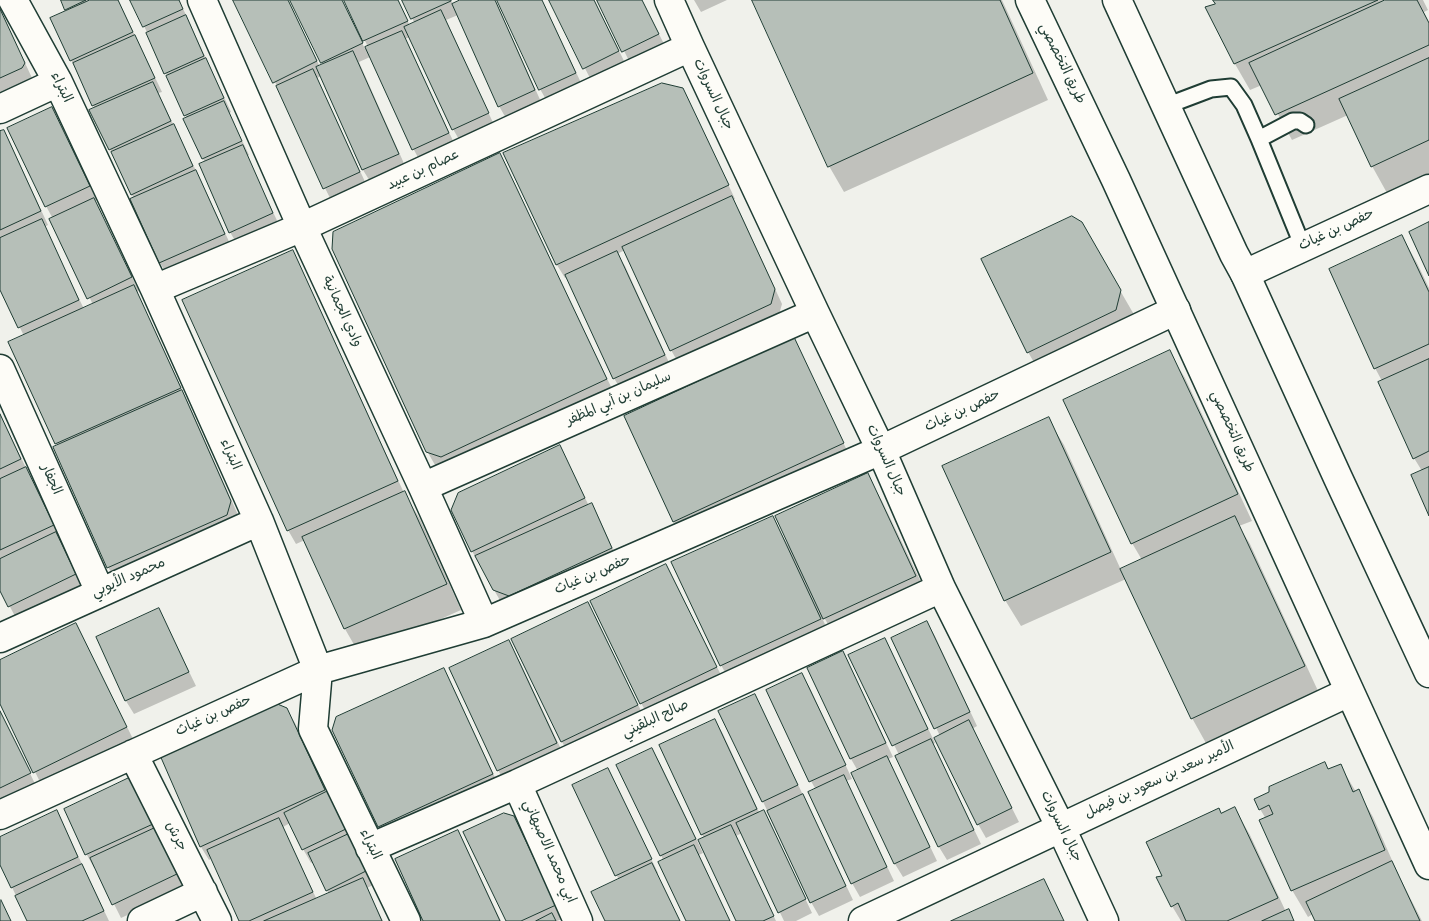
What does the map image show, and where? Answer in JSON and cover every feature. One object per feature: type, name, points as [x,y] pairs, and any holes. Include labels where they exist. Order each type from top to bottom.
[{"type":"street","name":"البتراء","points":[[13,0],[58,82],[155,289],[258,521],[318,670],[313,729],[406,921]]},
{"type":"street","name":"وادي الجمانية","points":[[202,0],[302,228],[423,487],[484,623]]},
{"type":"street","name":"جبال السروات","points":[[669,0],[814,313],[881,450],[941,588],[1062,828],[1104,921]]},
{"type":"street","name":"طريق التخصصي","points":[[1030,0],[1176,310],[1429,865]]},
{"type":"street","points":[[1123,2],[1166,106],[1234,254],[1245,274],[1338,478],[1426,660]]},
{"type":"street","name":"عصام بن عبيد","points":[[155,289],[302,228],[690,47]]},
{"type":"street","points":[[0,109],[58,82]]},
{"type":"street","name":"حفص بن غياث","points":[[1245,274],[1429,189]]},
{"type":"street","name":"حفص بن غياث","points":[[0,815],[318,670],[484,623],[881,450],[1176,310]]},
{"type":"street","name":"سليمان بن أبي المظفر","points":[[423,487],[814,313]]},
{"type":"street","name":"الجفار","points":[[0,368],[100,592]]},
{"type":"street","name":"محمود الأيوبي","points":[[0,638],[258,521]]},
{"type":"street","name":"صالح البلقيني","points":[[370,848],[518,784],[941,588]]},
{"type":"street","name":"الأمير سعد بن سعود بن فيصل","points":[[863,921],[1349,692]]},
{"type":"street","name":"جرش","points":[[133,754],[217,921]]},
{"type":"street","name":"ابي محمد الاصبهاني","points":[[518,784],[578,921]]},
{"type":"street","points":[[142,921],[203,892]]},
{"type":"lane","points":[[1166,106],[1211,89],[1231,87],[1244,105],[1303,247]]},
{"type":"lane","points":[[1259,139],[1293,121],[1300,121],[1306,125]]},
{"type":"building","points":[[61,0],[86,0],[65,10]]},
{"type":"building","points":[[90,0],[118,0],[133,32],[70,61],[50,18]]},
{"type":"building","points":[[130,0],[179,0],[183,9],[143,27]]},
{"type":"building","points":[[233,0],[288,0],[317,61],[273,83]]},
{"type":"building","points":[[290,0],[342,0],[363,43],[321,63]]},
{"type":"building","points":[[344,0],[398,0],[408,21],[363,41]]},
{"type":"building","points":[[402,0],[451,0],[451,1],[411,19]]},
{"type":"building","points":[[460,0],[495,0],[535,90],[498,107],[452,4]]},
{"type":"building","points":[[497,0],[542,0],[576,73],[539,90]]},
{"type":"building","points":[[549,0],[594,0],[619,51],[583,69]]},
{"type":"building","points":[[597,0],[642,0],[659,34],[622,52]]},
{"type":"building","points":[[752,0],[1000,0],[1033,73],[828,167]]},
{"type":"building","points":[[1213,0],[1378,0],[1234,64],[1205,7],[1215,4]]},
{"type":"building","points":[[1385,0],[1417,0],[1429,23],[1429,45],[1275,115],[1249,63]]},
{"type":"building","points":[[0,9],[25,63],[22,68],[0,78]]},
{"type":"building","points":[[441,10],[489,113],[452,130],[404,27]]},
{"type":"building","points":[[186,15],[204,56],[164,74],[146,33]]},
{"type":"building","points":[[402,31],[449,133],[412,150],[365,47]]},
{"type":"building","points":[[135,35],[155,78],[92,106],[73,63]]},
{"type":"building","points":[[353,51],[399,154],[362,170],[316,67]]},
{"type":"building","points":[[206,58],[224,98],[184,116],[166,76]]},
{"type":"building","points":[[1429,58],[1429,140],[1371,167],[1339,99]]},
{"type":"building","points":[[313,69],[360,172],[323,189],[276,86]]},
{"type":"building","points":[[153,82],[171,121],[109,150],[89,110]]},
{"type":"building","points":[[662,83],[683,88],[729,185],[556,265],[503,153]]},
{"type":"building","points":[[224,101],[242,141],[202,159],[183,119]]},
{"type":"building","points":[[52,107],[90,186],[45,207],[7,128]]},
{"type":"building","points":[[174,124],[193,166],[131,195],[111,152]]},
{"type":"building","points":[[4,130],[41,211],[0,230],[0,131]]},
{"type":"building","points":[[243,145],[273,213],[229,233],[199,164]]},
{"type":"building","points":[[500,153],[607,379],[441,457],[426,452],[332,249],[333,232]]},
{"type":"building","points":[[196,170],[225,234],[159,263],[130,199]]},
{"type":"building","points":[[732,196],[775,289],[771,304],[670,351],[622,247]]},
{"type":"building","points":[[94,198],[132,277],[87,299],[49,219]]},
{"type":"building","points":[[1072,216],[1082,222],[1121,290],[1116,310],[1027,353],[981,259]]},
{"type":"building","points":[[42,219],[79,300],[18,328],[0,290],[0,238]]},
{"type":"building","points":[[1429,222],[1429,276],[1409,232]]},
{"type":"building","points":[[1402,235],[1429,292],[1429,344],[1374,369],[1329,269]]},
{"type":"building","points":[[293,250],[398,481],[287,531],[182,300]]},
{"type":"building","points":[[617,251],[665,355],[613,379],[565,275]]},
{"type":"building","points":[[134,285],[181,388],[55,444],[8,342]]},
{"type":"building","points":[[794,337],[844,443],[673,522],[624,416]]},
{"type":"building","points":[[1170,350],[1238,494],[1131,544],[1063,400]]},
{"type":"building","points":[[1429,359],[1429,451],[1413,459],[1378,382]]},
{"type":"building","points":[[182,390],[231,501],[227,515],[107,568],[53,447]]},
{"type":"building","points":[[0,414],[21,459],[0,469]]},
{"type":"building","points":[[1049,417],[1111,552],[1004,601],[942,466]]},
{"type":"building","points":[[560,445],[585,498],[471,552],[451,510],[458,493]]},
{"type":"building","points":[[26,467],[54,525],[0,550],[0,479]]},
{"type":"building","points":[[1429,467],[1429,516],[1411,475]]},
{"type":"building","points":[[868,473],[916,576],[823,619],[775,516]]},
{"type":"building","points":[[405,491],[447,584],[344,629],[302,537]]},
{"type":"building","points":[[592,503],[612,548],[509,596],[493,590],[475,556]]},
{"type":"building","points":[[773,516],[821,619],[720,666],[671,562]]},
{"type":"building","points":[[1235,516],[1305,666],[1191,719],[1120,569]]},
{"type":"building","points":[[56,532],[76,574],[8,607],[0,591],[0,559]]},
{"type":"building","points":[[666,564],[717,667],[640,704],[590,601]]},
{"type":"building","points":[[588,602],[638,705],[561,742],[511,639]]},
{"type":"building","points":[[159,608],[189,672],[125,701],[96,637]]},
{"type":"building","points":[[927,621],[970,712],[934,729],[891,638]]},
{"type":"building","points":[[76,623],[127,727],[33,773],[0,704],[0,660]]},
{"type":"building","points":[[885,638],[928,729],[892,746],[848,655]]},
{"type":"building","points":[[509,640],[557,743],[497,771],[449,668]]},
{"type":"building","points":[[843,651],[886,743],[850,759],[807,668]]},
{"type":"building","points":[[444,668],[493,774],[378,827],[332,730],[336,717]]},
{"type":"building","points":[[802,673],[846,765],[809,782],[766,690]]},
{"type":"building","points":[[755,694],[798,785],[762,802],[718,711]]},
{"type":"building","points":[[275,703],[287,708],[325,790],[200,847],[159,753]]},
{"type":"building","points":[[0,711],[31,773],[0,788]]},
{"type":"building","points":[[715,719],[757,809],[701,835],[659,745]]},
{"type":"building","points":[[969,720],[1012,808],[977,825],[934,738]]},
{"type":"building","points":[[931,739],[974,830],[938,847],[895,756]]},
{"type":"building","points":[[652,748],[696,839],[660,856],[616,765]]},
{"type":"building","points":[[887,756],[930,847],[894,864],[851,773]]},
{"type":"building","points":[[1325,762],[1328,769],[1341,764],[1353,792],[1359,789],[1385,850],[1291,891],[1259,820],[1273,814],[1269,805],[1259,810],[1254,799],[1269,792],[1269,787]]},
{"type":"building","points":[[608,768],[652,859],[615,876],[572,785]]},
{"type":"building","points":[[844,775],[887,867],[851,884],[808,792]]},
{"type":"building","points":[[131,777],[153,824],[85,855],[64,809]]},
{"type":"building","points":[[330,790],[348,828],[302,850],[284,813]]},
{"type":"building","points":[[803,794],[846,886],[810,903],[767,811]]},
{"type":"building","points":[[1235,807],[1278,898],[1227,921],[1186,921],[1178,903],[1171,907],[1156,877],[1162,876],[1146,842],[1219,808],[1221,813]]},
{"type":"building","points":[[57,810],[78,857],[11,888],[0,865],[0,837]]},
{"type":"building","points":[[764,810],[806,899],[778,913],[736,823]]},
{"type":"building","points":[[504,813],[514,816],[556,905],[521,921],[506,921],[463,832]]},
{"type":"building","points":[[279,818],[313,892],[249,921],[239,921],[207,850]]},
{"type":"building","points":[[731,825],[774,916],[763,921],[736,921],[698,840]]},
{"type":"building","points":[[157,827],[179,873],[112,905],[90,858]]},
{"type":"building","points":[[458,830],[500,921],[423,921],[395,859]]},
{"type":"building","points":[[355,831],[372,868],[326,891],[308,853]]},
{"type":"building","points":[[694,845],[730,921],[686,921],[658,862]]},
{"type":"building","points":[[1392,861],[1420,921],[1315,921],[1306,902]]},
{"type":"building","points":[[652,863],[680,921],[605,921],[591,892]]},
{"type":"building","points":[[82,864],[104,911],[82,921],[27,921],[15,896]]},
{"type":"building","points":[[363,878],[382,921],[264,921]]},
{"type":"building","points":[[1044,879],[1064,921],[951,921]]},
{"type":"building","points":[[1,900],[11,921],[0,921]]},
{"type":"building","points":[[1289,909],[1294,921],[1262,921]]},
{"type":"building","points":[[552,913],[556,921],[536,921]]}]
